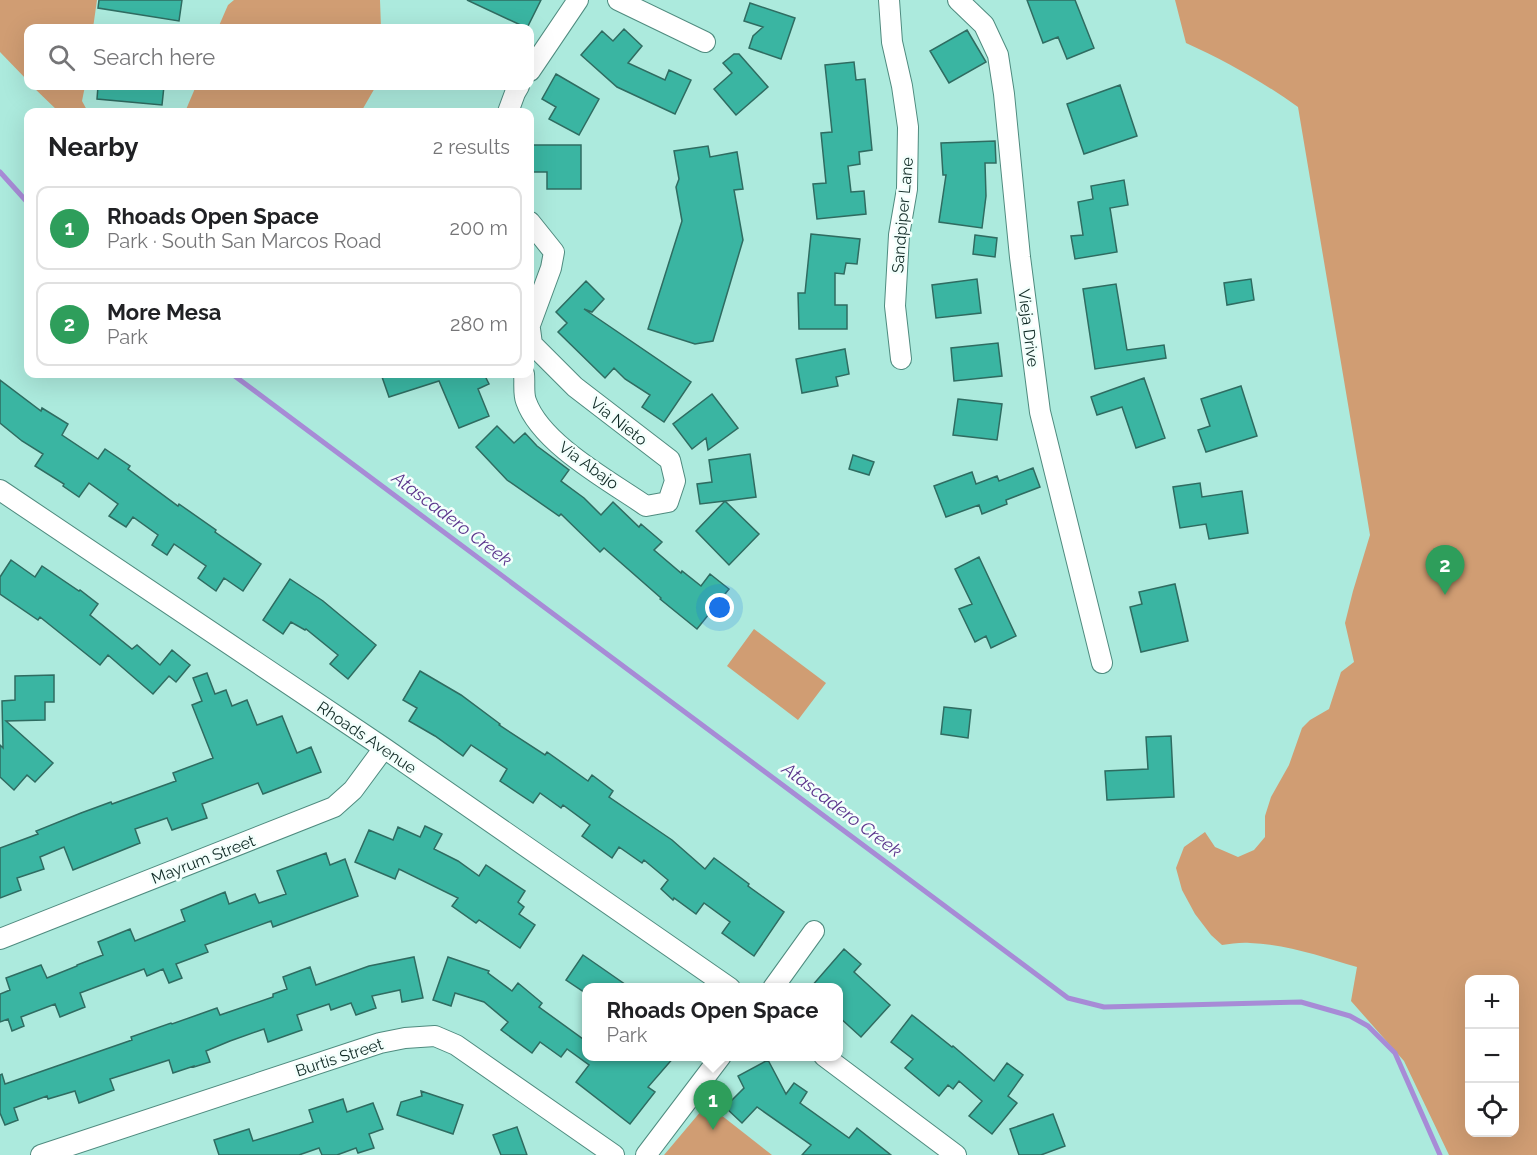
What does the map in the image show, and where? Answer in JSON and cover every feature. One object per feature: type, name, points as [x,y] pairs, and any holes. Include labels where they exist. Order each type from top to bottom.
[{"type":"street","points":[[534,65],[578,0]]},
{"type":"street","points":[[618,0],[705,42]]},
{"type":"street","name":"Sandpiper Lane","points":[[889,0],[892,42],[908,127],[907,189],[899,235],[895,306],[901,359]]},
{"type":"street","name":"Vieja Drive","points":[[958,0],[984,26],[998,55],[1040,412],[1102,663]]},
{"type":"street","points":[[509,108],[517,90]]},
{"type":"street","name":"Via Nieto","points":[[534,227],[554,252],[534,324]]},
{"type":"street","name":"Via Nieto","points":[[534,341],[575,387],[670,460],[675,481],[668,502],[646,506]]},
{"type":"street","name":"Via Abajo","points":[[524,378],[525,399],[535,421],[562,448],[646,506]]},
{"type":"street","name":"Rhoads Avenue","points":[[3,498],[384,748],[724,983]]},
{"type":"street","name":"Mayrum Street","points":[[0,939],[334,807],[353,790],[384,748]]},
{"type":"street","points":[[776,983],[814,931]]},
{"type":"street","name":"Burtis Street","points":[[41,1155],[380,1043],[405,1038],[435,1036],[456,1045],[614,1155]]},
{"type":"street","points":[[646,1155],[717,1061]]},
{"type":"street","points":[[831,1061],[956,1155]]},
{"type":"shaded area","points":[[0,0],[97,0],[94,24],[24,24],[24,77],[0,52]]},
{"type":"shaded area","points":[[234,0],[380,0],[381,24],[220,24],[228,5]]},
{"type":"shaded area","points":[[1175,0],[1537,0],[1537,1155],[1449,1155],[1404,1061],[1351,1001],[1357,967],[1277,946],[1247,943],[1222,945],[1195,914],[1182,890],[1176,868],[1184,847],[1205,832],[1215,847],[1238,857],[1254,850],[1265,837],[1265,816],[1271,797],[1289,765],[1302,728],[1310,720],[1329,709],[1341,672],[1354,662],[1345,623],[1370,535],[1298,107],[1244,72],[1186,43]]},
{"type":"shaded area","points":[[36,90],[84,90],[82,101],[86,108],[55,108]]},
{"type":"shaded area","points":[[194,90],[374,90],[363,108],[187,108]]},
{"type":"shaded area","points":[[754,629],[826,683],[798,720],[727,666]]},
{"type":"shaded area","points":[[707,1104],[772,1155],[664,1155]]},
{"type":"building","points":[[99,0],[182,0],[179,21],[98,8]]},
{"type":"building","points":[[467,0],[541,0],[529,24],[518,24]]},
{"type":"building","points":[[1027,0],[1075,0],[1094,48],[1067,59],[1058,37],[1043,43]]},
{"type":"building","points":[[750,3],[795,18],[781,59],[749,48],[753,36],[763,27],[744,21]]},
{"type":"building","points":[[624,29],[642,46],[628,63],[665,80],[669,70],[691,80],[675,114],[617,87],[581,55],[602,31],[613,41]]},
{"type":"building","points":[[967,30],[986,62],[949,83],[930,51]]},
{"type":"building","points":[[734,54],[739,54],[768,87],[736,115],[714,89],[732,73],[723,63]]},
{"type":"building","points":[[854,62],[856,80],[865,79],[872,150],[859,152],[860,164],[848,166],[851,192],[864,191],[866,214],[817,219],[813,184],[826,183],[821,133],[832,132],[825,65]]},
{"type":"building","points":[[556,74],[599,99],[579,135],[549,119],[556,107],[542,99]]},
{"type":"building","points":[[1120,85],[1137,136],[1084,154],[1067,104]]},
{"type":"building","points":[[98,90],[164,90],[162,105],[97,99]]},
{"type":"building","points":[[995,141],[996,163],[985,163],[986,196],[982,228],[939,222],[946,175],[943,175],[941,143]]},
{"type":"building","points":[[534,145],[581,145],[581,189],[547,189],[547,172],[534,172]]},
{"type":"building","points":[[708,146],[710,157],[737,152],[743,189],[734,190],[743,240],[713,341],[695,344],[648,329],[682,221],[676,187],[679,179],[674,151]]},
{"type":"building","points":[[1124,180],[1128,205],[1110,208],[1117,252],[1075,259],[1071,236],[1083,235],[1078,202],[1093,199],[1091,186]]},
{"type":"building","points":[[811,234],[860,239],[857,264],[846,263],[844,274],[835,273],[835,305],[847,305],[847,329],[799,329],[798,293],[805,293]]},
{"type":"building","points":[[975,235],[997,238],[995,257],[973,254]]},
{"type":"building","points":[[977,279],[981,313],[936,318],[932,285]]},
{"type":"building","points":[[1251,279],[1254,300],[1227,305],[1224,283]]},
{"type":"building","points":[[586,281],[604,299],[592,312],[584,309],[691,382],[664,422],[642,407],[650,395],[625,379],[614,368],[605,378],[558,332],[567,323],[556,312]]},
{"type":"building","points":[[1116,284],[1127,350],[1164,345],[1166,358],[1095,369],[1083,289]]},
{"type":"building","points":[[998,343],[1002,376],[954,381],[951,348]]},
{"type":"building","points":[[845,349],[849,374],[836,377],[838,386],[802,393],[796,359]]},
{"type":"building","points":[[382,378],[486,378],[489,384],[478,389],[489,416],[459,428],[439,381],[389,397]]},
{"type":"building","points":[[1144,378],[1165,438],[1136,448],[1122,407],[1097,415],[1091,397]]},
{"type":"building","points":[[0,380],[41,411],[42,408],[68,424],[62,435],[98,459],[105,449],[130,466],[128,469],[178,506],[179,504],[261,564],[243,591],[224,578],[216,591],[198,578],[206,566],[174,544],[167,555],[152,545],[158,535],[133,517],[126,527],[109,516],[118,504],[89,483],[79,497],[63,486],[64,484],[35,466],[43,454],[0,423]]},
{"type":"building","points":[[1241,386],[1257,436],[1206,452],[1198,430],[1210,426],[1201,399]]},
{"type":"building","points":[[712,394],[738,428],[708,450],[706,438],[692,449],[673,424]]},
{"type":"building","points":[[958,399],[1002,404],[997,440],[953,435]]},
{"type":"building","points":[[497,426],[514,443],[525,433],[537,446],[569,470],[561,481],[584,498],[601,515],[613,502],[639,527],[641,524],[662,542],[654,550],[681,573],[682,571],[701,586],[710,574],[729,589],[697,629],[604,548],[600,552],[561,514],[559,516],[507,480],[476,447]]},
{"type":"building","points":[[750,454],[756,497],[700,504],[697,484],[712,482],[709,460]]},
{"type":"building","points":[[853,455],[874,462],[869,475],[849,469]]},
{"type":"building","points":[[1033,468],[1040,487],[1006,500],[1007,504],[982,514],[979,505],[946,517],[934,486],[972,472],[976,484],[997,476],[999,481]]},
{"type":"building","points":[[1200,483],[1202,497],[1242,491],[1248,533],[1209,539],[1206,524],[1180,528],[1173,487]]},
{"type":"building","points":[[725,501],[759,534],[729,565],[696,531]]},
{"type":"building","points":[[979,557],[1016,636],[991,648],[986,636],[975,642],[959,609],[972,604],[955,569]]},
{"type":"building","points":[[11,560],[35,577],[42,566],[80,590],[98,604],[90,615],[132,649],[137,645],[160,665],[172,650],[190,665],[176,682],[169,676],[153,694],[108,655],[100,665],[40,617],[38,620],[0,594],[0,577]]},
{"type":"building","points":[[290,579],[323,601],[376,645],[348,679],[330,664],[338,655],[306,629],[291,622],[283,634],[263,620]]},
{"type":"building","points":[[1175,584],[1188,641],[1141,652],[1130,607],[1142,604],[1139,592]]},
{"type":"building","points":[[420,671],[461,695],[499,725],[545,755],[547,752],[588,781],[592,775],[613,791],[609,797],[672,840],[705,869],[714,858],[784,912],[754,956],[722,933],[730,922],[704,903],[696,914],[674,898],[673,900],[661,889],[668,880],[644,860],[642,863],[619,847],[612,858],[582,836],[590,825],[563,805],[561,808],[540,793],[533,803],[500,781],[507,769],[471,745],[463,756],[409,721],[417,708],[403,700]]},
{"type":"building","points":[[207,673],[215,694],[226,690],[232,706],[247,700],[257,725],[282,716],[297,753],[311,747],[321,772],[263,794],[258,783],[202,804],[207,818],[172,830],[167,818],[135,829],[140,843],[73,870],[64,847],[40,857],[44,869],[17,878],[21,890],[0,898],[0,848],[38,834],[36,831],[81,813],[176,781],[173,773],[213,758],[192,705],[202,701],[193,678]]},
{"type":"building","points":[[54,675],[54,702],[45,702],[45,720],[6,721],[53,763],[35,782],[27,775],[14,790],[0,777],[0,745],[3,748],[2,701],[15,700],[15,676]]},
{"type":"building","points":[[944,707],[971,710],[968,738],[941,734]]},
{"type":"building","points":[[1171,736],[1174,797],[1107,800],[1105,771],[1148,769],[1146,737]]},
{"type":"building","points":[[425,826],[442,834],[434,849],[458,861],[479,876],[486,865],[525,891],[518,902],[524,907],[519,914],[535,925],[520,948],[479,920],[476,923],[452,906],[458,898],[399,869],[395,879],[355,862],[369,830],[393,840],[398,827],[420,837]]},
{"type":"building","points":[[326,853],[330,865],[345,859],[358,896],[273,927],[271,921],[205,945],[208,952],[176,964],[182,978],[169,983],[163,969],[147,976],[144,969],[80,993],[85,1007],[60,1017],[55,1004],[21,1017],[24,1026],[12,1031],[8,1019],[0,1022],[0,994],[10,990],[6,978],[41,965],[47,978],[103,955],[98,942],[130,929],[135,941],[185,921],[181,910],[225,892],[229,904],[255,894],[259,903],[286,894],[277,871]]},
{"type":"building","points":[[844,949],[861,964],[854,972],[890,1005],[861,1037],[843,1021],[843,983],[814,983]]},
{"type":"building","points":[[583,955],[623,983],[582,983],[582,991],[566,980]]},
{"type":"building","points":[[414,957],[423,998],[402,1002],[400,990],[372,996],[376,1008],[356,1015],[351,1003],[331,1010],[329,1004],[297,1015],[302,1030],[268,1042],[264,1029],[206,1051],[210,1062],[173,1073],[169,1060],[110,1079],[114,1090],[79,1103],[75,1091],[48,1099],[47,1096],[14,1108],[18,1120],[5,1125],[0,1113],[0,1075],[2,1074],[5,1084],[217,1008],[220,1015],[273,997],[273,994],[287,989],[283,977],[310,967],[316,985],[369,966]]},
{"type":"building","points":[[448,957],[489,971],[488,973],[512,991],[518,983],[542,1003],[539,1007],[582,1038],[582,1060],[567,1049],[561,1057],[540,1042],[532,1053],[501,1030],[508,1022],[484,1002],[455,993],[451,1006],[433,1000]]},
{"type":"building","points":[[912,1015],[994,1081],[1007,1063],[1023,1075],[1008,1096],[1017,1103],[992,1134],[969,1116],[982,1101],[959,1081],[953,1089],[948,1085],[939,1096],[905,1068],[913,1059],[891,1042]]},
{"type":"building","points":[[584,1061],[671,1061],[648,1087],[655,1092],[630,1124],[576,1082],[589,1065]]},
{"type":"building","points":[[769,1061],[786,1094],[794,1083],[807,1092],[800,1103],[849,1138],[857,1128],[891,1155],[802,1155],[811,1145],[757,1107],[742,1123],[725,1107],[744,1088],[738,1076]]},
{"type":"building","points":[[421,1091],[463,1105],[453,1134],[397,1115],[401,1102],[422,1096]]},
{"type":"building","points":[[343,1099],[347,1112],[373,1103],[383,1129],[369,1134],[374,1148],[358,1153],[356,1148],[337,1155],[322,1155],[319,1148],[299,1155],[219,1155],[214,1140],[249,1129],[253,1141],[279,1133],[313,1122],[309,1110]]},
{"type":"building","points":[[1053,1114],[1065,1146],[1041,1155],[1019,1155],[1010,1129]]},
{"type":"building","points":[[517,1127],[527,1155],[501,1155],[493,1135]]},
{"type":"waterway","name":"Atascadero Creek","points":[[0,172],[24,199]]},
{"type":"waterway","name":"Atascadero Creek","points":[[237,378],[1068,998],[1104,1007],[1301,1002],[1350,1016],[1368,1026],[1395,1053],[1440,1155]]},
{"type":"place","name":"More Mesa","points":[[1445,595]]},
{"type":"place","name":"Rhoads Open Space","points":[[713,1130]]}]
